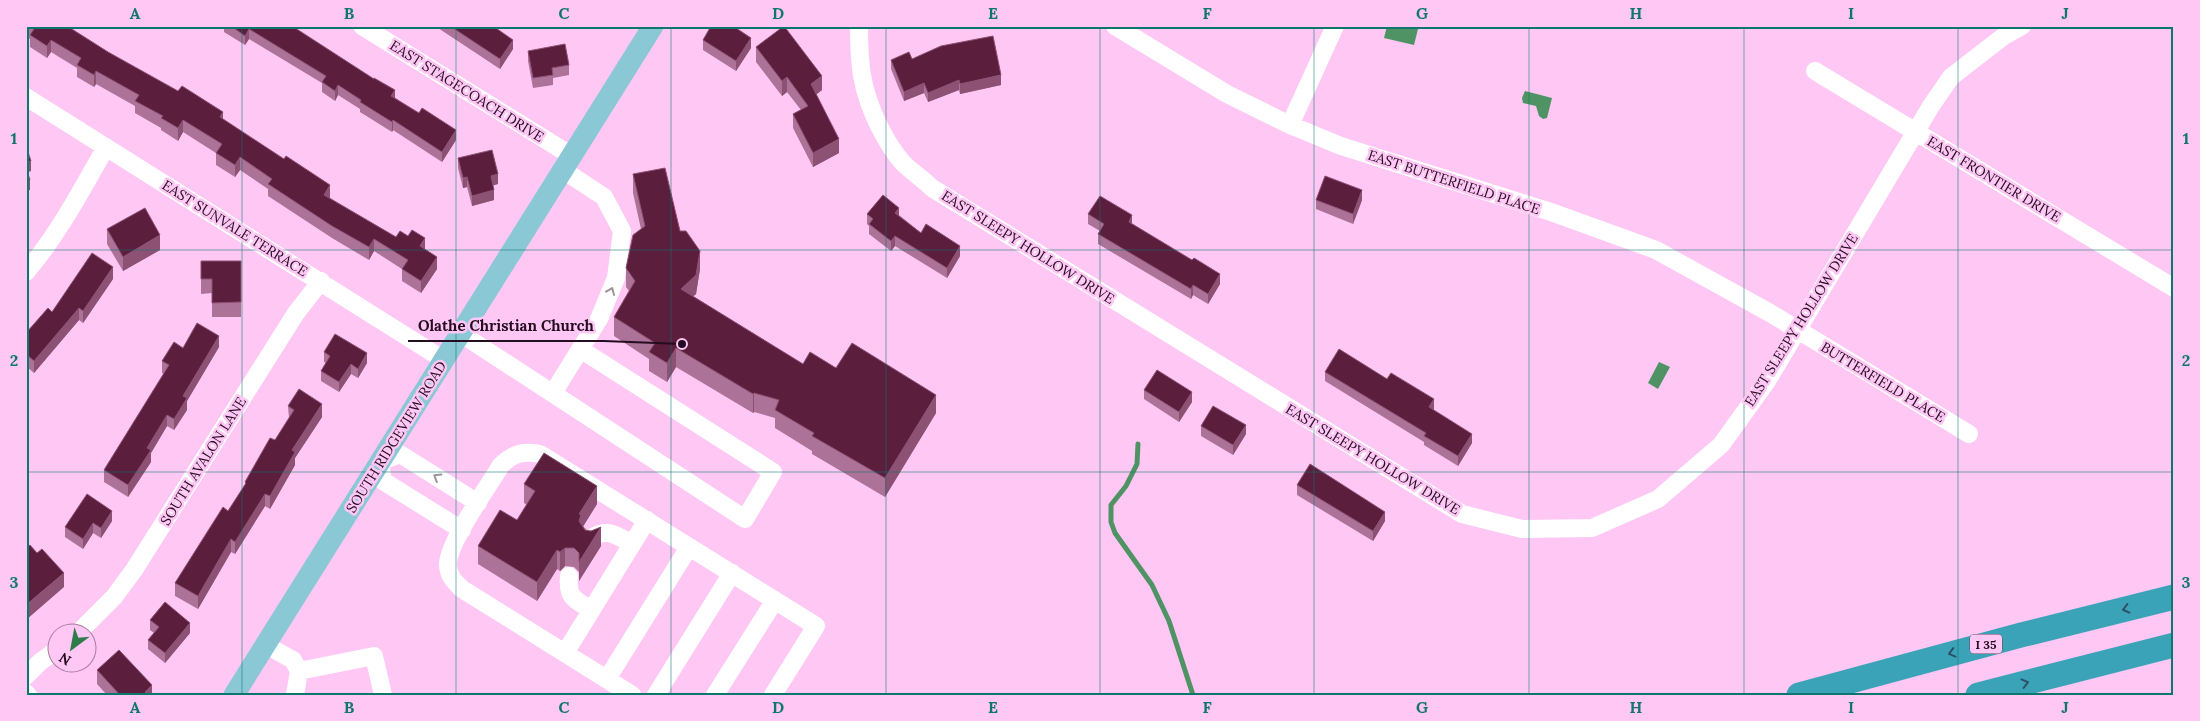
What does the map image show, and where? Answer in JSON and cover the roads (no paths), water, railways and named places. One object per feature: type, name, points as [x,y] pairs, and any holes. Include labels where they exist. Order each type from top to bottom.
[{"type":"highway","name":"I 35","points":[[1799,695],[2020,635],[2174,597]]},
{"type":"highway","points":[[1978,695],[2174,645]]},
{"type":"main road","name":"SOUTH RIDGEVIEW ROAD","points":[[234,695],[653,26]]},
{"type":"street","name":"EAST STAGECOACH DRIVE","points":[[362,26],[567,163],[604,197],[622,231],[616,278],[598,319],[552,393]]},
{"type":"street","name":"EAST SLEEPY HOLLOW DRIVE","points":[[858,26],[862,86],[868,102],[888,144],[903,162],[932,188],[1462,514],[1522,528],[1592,528],[1658,499],[1721,445],[1767,381],[1916,131],[1951,77],[2004,36],[2022,26]]},
{"type":"street","name":"EAST BUTTERFIELD PLACE","points":[[1115,26],[1227,94],[1290,126],[1341,146],[1551,212],[1656,250],[1797,330]]},
{"type":"street","points":[[1290,126],[1334,26]]},
{"type":"street","name":"EAST FRONTIER DRIVE","points":[[1814,71],[2174,288]]},
{"type":"street","name":"EAST SUNVALE TERRACE","points":[[26,97],[444,360]]},
{"type":"street","points":[[26,272],[36,260],[77,196],[106,147]]},
{"type":"street","name":"SOUTH AVALON LANE","points":[[87,624],[114,597],[134,570],[296,313],[321,281]]},
{"type":"street","name":"BUTTERFIELD PLACE","points":[[1797,330],[1969,434]]},
{"type":"street","points":[[460,333],[745,519],[772,472],[580,349]]},
{"type":"street","points":[[632,695],[462,589],[452,578],[448,566],[450,549],[502,465],[512,456],[524,451],[540,454],[816,626],[773,695]]},
{"type":"street","points":[[462,530],[384,481],[380,462],[400,454],[478,503]]},
{"type":"street","points":[[565,653],[646,520]]},
{"type":"street","points":[[590,539],[598,533],[605,532],[614,534],[632,544]]},
{"type":"street","points":[[607,679],[689,547]]},
{"type":"street","points":[[656,695],[732,573]]},
{"type":"street","points":[[568,576],[567,589],[570,596],[591,610]]},
{"type":"street","points":[[715,695],[775,600]]},
{"type":"street","points":[[266,645],[293,660],[299,671],[294,695]]},
{"type":"street","points":[[26,676],[48,656]]},
{"type":"street","points":[[299,671],[374,656],[383,695]]},
{"type":"waterway","points":[[1138,444],[1137,464],[1126,486],[1111,505],[1111,522],[1115,533],[1152,585],[1169,621],[1193,695]]},
{"type":"place","name":"Olathe Christian Church","points":[[682,344]]}]
